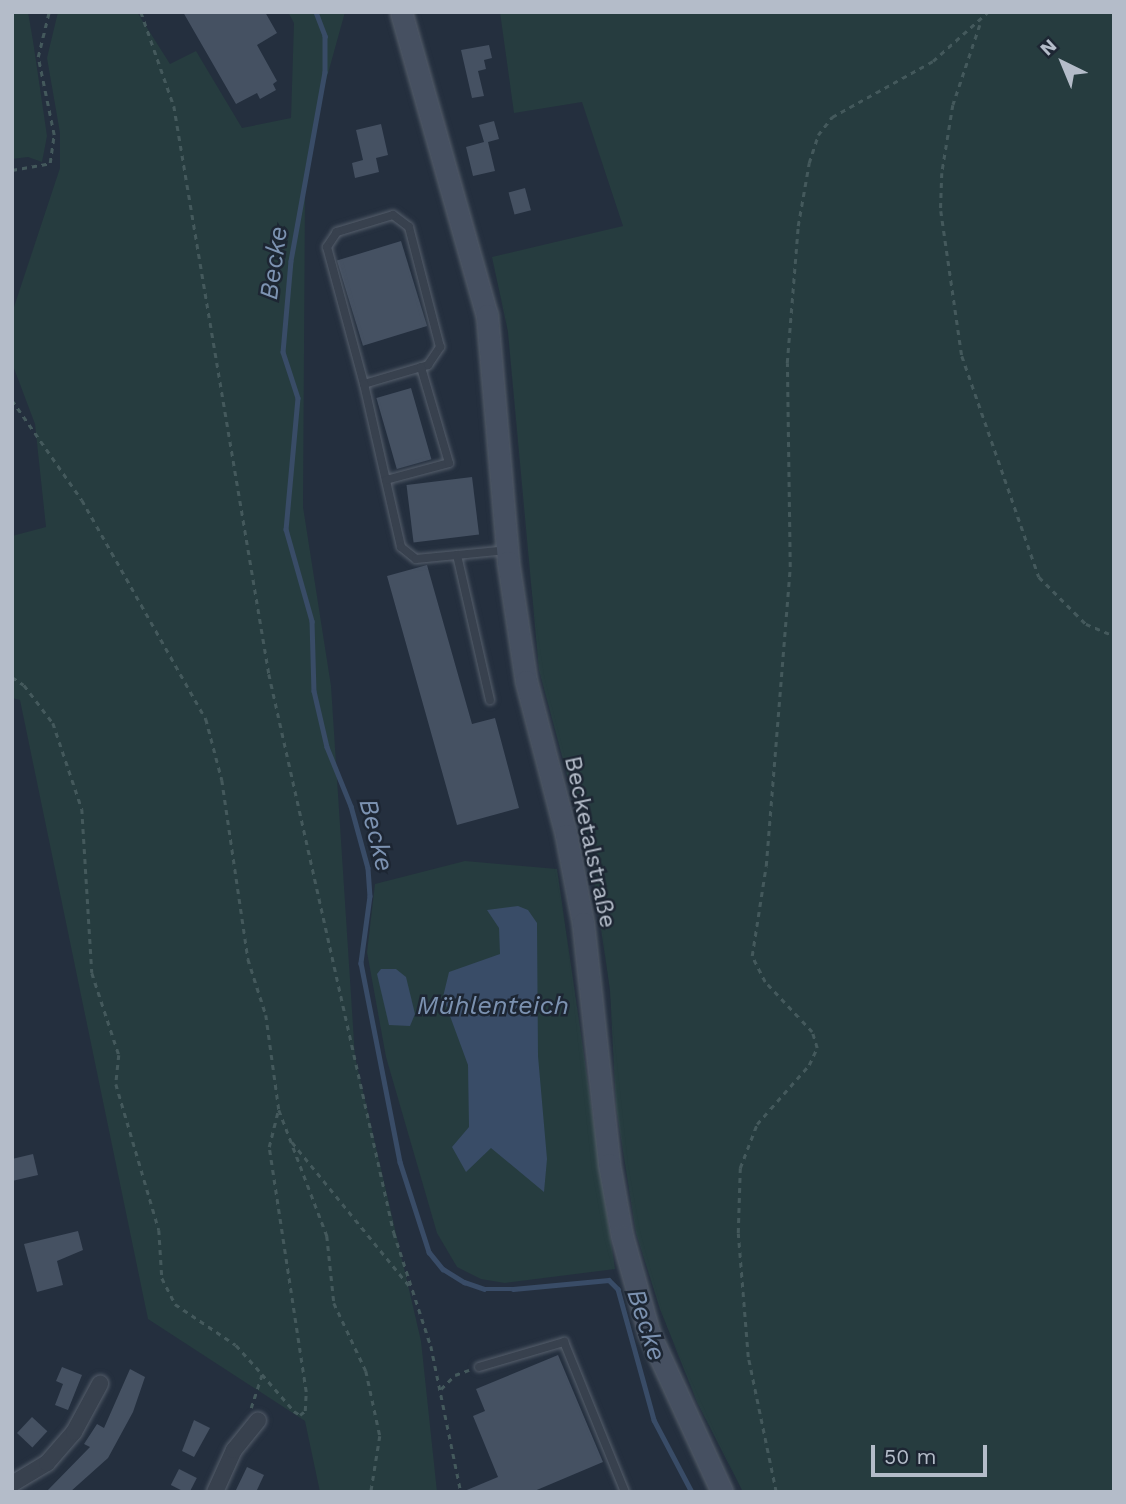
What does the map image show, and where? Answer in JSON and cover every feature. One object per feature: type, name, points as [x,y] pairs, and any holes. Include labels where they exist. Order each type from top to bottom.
[{"type":"main road","name":"Becketalstraße","points":[[401,12],[454,189],[487,315],[507,550],[526,681],[566,835],[583,923],[609,1164],[622,1236],[649,1333],[722,1492]]},
{"type":"street","points":[[12,1484],[47,1463],[74,1432],[100,1384]]},
{"type":"street","points":[[215,1492],[234,1450],[258,1420]]},
{"type":"lane","points":[[365,384],[421,367],[437,359],[440,346],[409,227],[393,215],[337,232],[327,247],[365,384],[401,547],[416,559],[507,550]]},
{"type":"lane","points":[[386,480],[449,463],[421,367]]},
{"type":"lane","points":[[457,555],[490,700]]},
{"type":"lane","points":[[479,1367],[564,1342],[625,1492]]},
{"type":"path","points":[[12,170],[50,163],[54,135],[38,57],[49,12]]},
{"type":"path","points":[[142,12],[174,106],[269,674],[394,1233],[414,1291],[441,1389],[461,1492]]},
{"type":"path","points":[[776,1492],[748,1357],[738,1233],[740,1168],[757,1124],[809,1065],[817,1048],[812,1032],[765,982],[752,956],[768,838],[790,567],[787,363],[798,226],[808,163],[818,135],[832,117],[933,61],[980,22],[988,12]]},
{"type":"path","points":[[980,22],[973,57],[953,105],[942,173],[941,211],[962,356],[1039,577],[1086,624],[1114,636]]},
{"type":"path","points":[[12,400],[68,477],[206,719],[222,780],[248,959],[266,1015],[279,1110],[327,1236],[334,1303],[366,1371],[380,1436],[371,1492]]},
{"type":"path","points":[[12,677],[53,723],[82,809],[92,973],[119,1055],[116,1084],[159,1230],[162,1278],[174,1304],[236,1345],[300,1415],[304,1411],[306,1392],[269,1147],[279,1110]]},
{"type":"path","points":[[290,1140],[414,1291]]},
{"type":"path","points":[[441,1389],[456,1374],[479,1367]]},
{"type":"path","points":[[258,1420],[250,1406],[262,1374]]},
{"type":"green space","points":[[12,12],[28,12],[47,136],[42,162],[28,157],[12,159]]},
{"type":"green space","points":[[58,12],[137,12],[170,64],[196,51],[242,128],[291,118],[294,23],[288,12],[345,12],[317,113],[305,192],[303,507],[331,686],[355,1057],[421,1341],[437,1492],[320,1492],[305,1421],[148,1319],[20,700],[12,698],[12,536],[46,527],[35,424],[12,363],[12,313],[60,168],[60,133],[47,58]]},
{"type":"green space","points":[[500,12],[1114,12],[1114,1492],[743,1492],[697,1402],[660,1309],[636,1233],[616,1107],[610,990],[592,868],[539,670],[508,332],[492,257],[623,226],[582,102],[514,113]]},
{"type":"green space","points":[[465,861],[557,869],[615,1269],[505,1283],[481,1279],[457,1267],[437,1233],[386,1057],[367,952],[375,884]]},
{"type":"water","name":"Mühlenteich","points":[[518,906],[528,910],[537,923],[538,1056],[547,1159],[544,1192],[491,1148],[466,1172],[452,1147],[469,1127],[468,1065],[443,997],[449,972],[500,954],[499,928],[487,910]]},
{"type":"water","points":[[381,969],[396,969],[406,977],[415,1014],[410,1026],[389,1025],[377,974]]},
{"type":"building","points":[[183,12],[265,12],[277,33],[257,45],[277,81],[273,84],[276,90],[260,99],[257,93],[236,104]]},
{"type":"building","points":[[489,45],[492,58],[484,60],[486,69],[478,71],[484,96],[472,98],[461,50]]},
{"type":"building","points":[[494,121],[499,139],[488,142],[495,171],[473,176],[466,147],[484,142],[479,125]]},
{"type":"building","points":[[381,124],[388,155],[376,158],[379,172],[355,178],[352,163],[363,160],[356,130]]},
{"type":"building","points":[[525,188],[531,210],[515,215],[509,192]]},
{"type":"building","points":[[401,241],[427,326],[363,346],[337,261]]},
{"type":"building","points":[[411,388],[431,459],[397,469],[376,398]]},
{"type":"building","points":[[472,477],[479,535],[414,543],[406,485]]},
{"type":"building","points":[[427,565],[472,724],[495,718],[519,808],[457,825],[387,576]]},
{"type":"building","points":[[33,1154],[38,1175],[12,1181],[12,1159]]},
{"type":"building","points":[[78,1231],[83,1250],[57,1261],[63,1285],[37,1292],[24,1244]]},
{"type":"building","points":[[558,1355],[603,1462],[532,1492],[462,1492],[498,1477],[473,1416],[485,1411],[476,1389]]},
{"type":"building","points":[[62,1367],[82,1375],[68,1410],[55,1405],[63,1384],[56,1381]]},
{"type":"building","points":[[130,1369],[145,1377],[133,1412],[108,1458],[70,1492],[46,1492],[90,1447],[84,1444],[97,1424],[104,1428]]},
{"type":"building","points":[[32,1417],[47,1431],[32,1447],[17,1433]]},
{"type":"building","points":[[194,1420],[210,1428],[194,1457],[182,1451]]},
{"type":"building","points":[[247,1467],[264,1475],[256,1492],[235,1492]]},
{"type":"building","points":[[179,1469],[197,1478],[190,1492],[171,1485]]},
{"type":"waterway","name":"Becke","points":[[316,12],[325,36],[325,72],[291,261],[283,352],[298,398],[286,529],[312,621],[314,691],[327,747],[351,806],[368,868],[370,896],[361,963],[400,1162],[429,1252],[443,1269],[464,1282],[484,1289],[513,1289],[609,1280],[618,1289],[654,1420],[692,1492]]}]
